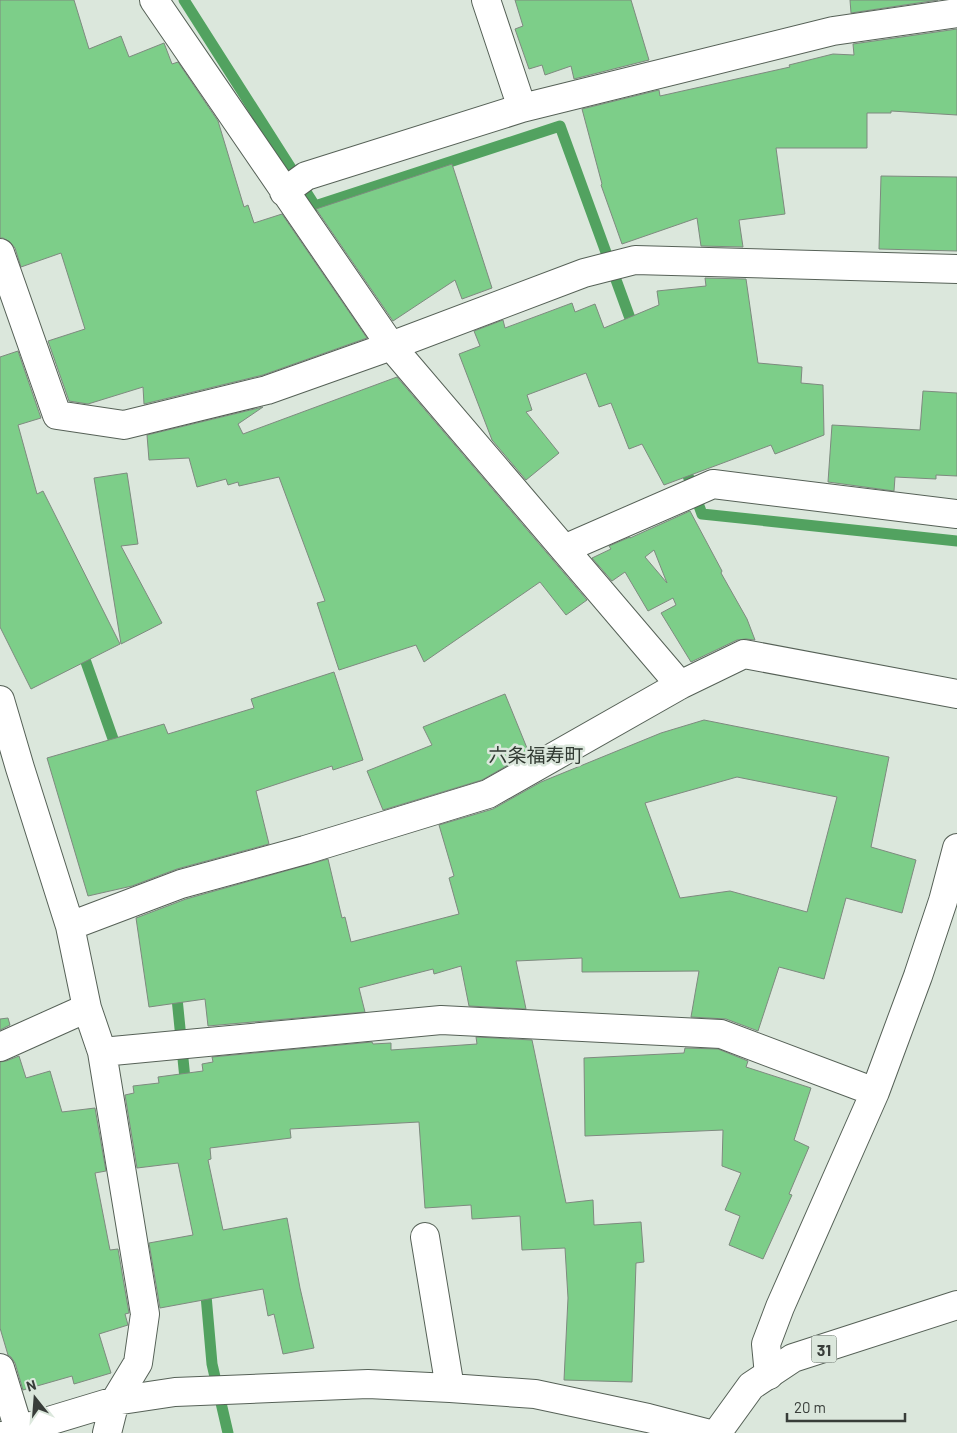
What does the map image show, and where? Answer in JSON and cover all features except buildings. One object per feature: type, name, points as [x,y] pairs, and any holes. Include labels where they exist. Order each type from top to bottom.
[{"type":"street","points":[[154,0],[390,346],[680,685]]},
{"type":"street","points":[[486,0],[522,108]]},
{"type":"street","points":[[284,192],[306,176],[522,108],[833,31],[957,13]]},
{"type":"street","points":[[0,253],[57,415],[124,425],[268,390],[584,273],[636,260],[957,269]]},
{"type":"street","points":[[564,549],[713,484],[957,514]]},
{"type":"street","points":[[70,926],[180,884],[305,850],[488,794],[680,685],[744,654],[957,694]]},
{"type":"street","points":[[0,700],[10,772],[70,926],[87,1008],[102,1052],[145,1314],[138,1363],[115,1401],[107,1433]]},
{"type":"street","points":[[769,1375],[766,1344],[784,1298],[875,1092],[918,976],[950,902],[957,848]]},
{"type":"street","points":[[0,1047],[87,1008]]},
{"type":"street","points":[[102,1052],[440,1020],[712,1033],[722,1034],[875,1092]]},
{"type":"street","points":[[425,1237],[450,1388]]},
{"type":"street","name":"31","points":[[717,1433],[751,1386],[794,1358],[957,1305]]},
{"type":"street","points":[[0,1368],[14,1431],[115,1401],[175,1392],[368,1384],[535,1394],[648,1418],[706,1433]]},
{"type":"waterway","points":[[184,0],[315,206],[560,126],[635,332]]},
{"type":"waterway","points":[[683,462],[702,514],[957,541]]},
{"type":"waterway","points":[[81,648],[118,753]]},
{"type":"waterway","points":[[176,988],[186,1089]]},
{"type":"waterway","points":[[205,1284],[212,1364],[228,1433]]},
{"type":"district","name":"六条福寿町","points":[[536,754]]}]
